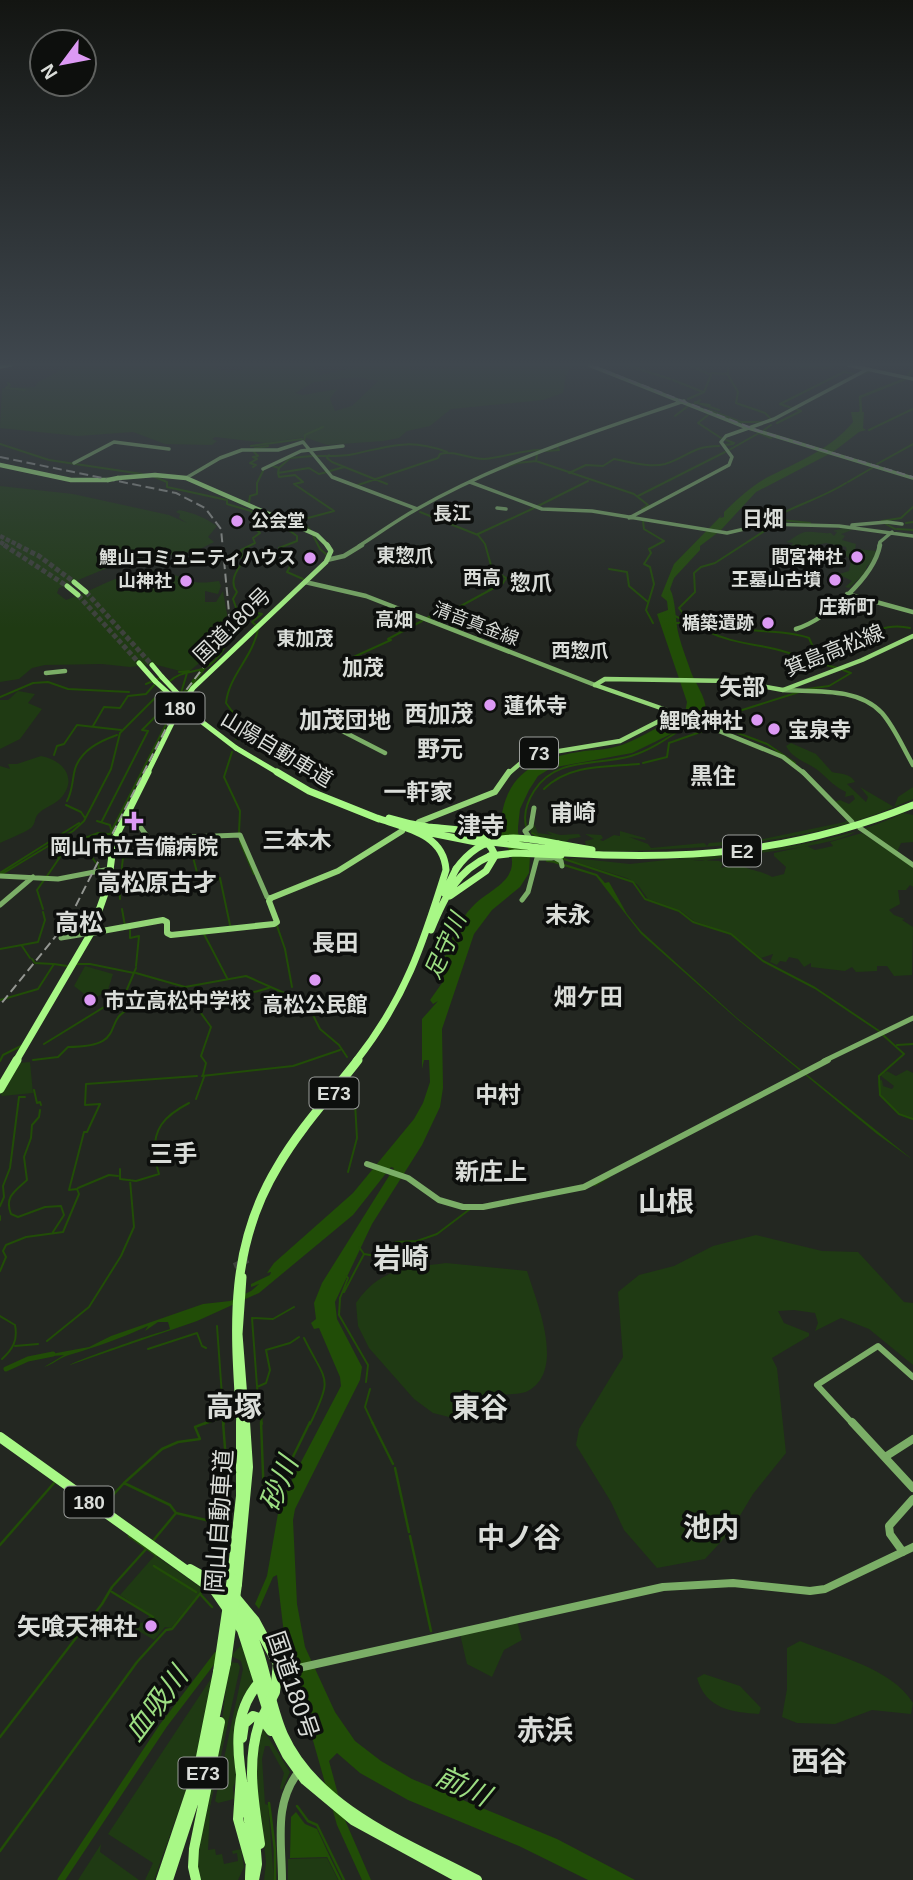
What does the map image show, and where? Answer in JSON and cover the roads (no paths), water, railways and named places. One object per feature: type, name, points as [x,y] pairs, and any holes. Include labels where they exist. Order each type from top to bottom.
[{"type":"highway","points":[[0,465],[69,480],[107,480],[149,475],[186,478],[325,540],[331,551],[327,560]]},
{"type":"highway","name":"国道180号","points":[[0,1089],[91,933],[108,885],[112,849],[118,830],[185,699],[327,560]]},
{"type":"highway","points":[[74,583],[86,592]]},
{"type":"highway","points":[[67,586],[78,595]]},
{"type":"highway","name":"山陽自動車道","points":[[139,663],[189,712],[238,747],[328,799],[420,831],[564,859],[698,855],[771,847],[842,831],[913,803]]},
{"type":"highway","name":"山陽自動車道","points":[[152,665],[194,711],[238,747]]},
{"type":"highway","name":"山陽自動車道","points":[[328,799],[379,817]]},
{"type":"highway","name":"山陽自動車道","points":[[564,859],[720,850],[784,842],[853,825],[913,803]]},
{"type":"highway","points":[[379,817],[470,832],[484,838],[493,848],[495,856],[490,866],[453,893],[437,917]]},
{"type":"highway","points":[[379,817],[428,837],[445,853],[446,870],[428,929]]},
{"type":"highway","points":[[428,929],[456,869],[471,849],[492,840],[521,837],[595,851],[647,853]]},
{"type":"highway","points":[[437,917],[464,872],[490,856],[515,853],[564,859]]},
{"type":"highway","name":"岡山自動車道","points":[[240,1276],[256,1221],[280,1167],[303,1132],[391,1020],[414,977],[437,917]]},
{"type":"highway","name":"岡山自動車道","points":[[168,1880],[197,1796],[215,1724],[223,1669],[247,1467],[236,1315],[240,1276],[251,1220],[276,1165],[387,1018],[405,988],[428,929]]},
{"type":"highway","name":"国道180号","points":[[0,1437],[180,1565],[243,1615],[250,1627],[273,1729],[290,1761],[352,1814],[477,1880]]},
{"type":"highway","points":[[250,1627],[284,1666],[251,1750],[249,1784],[236,1799],[254,1847],[250,1879]]},
{"type":"highway","points":[[196,1880],[193,1867],[194,1849],[219,1727],[223,1669]]},
{"type":"highway","name":"岡山自動車道","points":[[161,1880],[199,1767],[223,1669]]},
{"type":"highway","points":[[249,1784],[238,1735],[239,1713],[246,1696],[262,1680]]},
{"type":"highway","points":[[250,1879],[254,1847],[249,1784],[242,1742],[244,1708],[262,1680]]},
{"type":"highway","name":"国道180号","points":[[262,1680],[300,1769],[321,1796],[463,1880]]},
{"type":"highway","points":[[242,1742],[246,1722],[253,1716],[260,1717],[290,1761]]},
{"type":"main road","points":[[75,463],[94,453]]},
{"type":"main road","points":[[186,478],[219,458],[234,453]]},
{"type":"main road","points":[[263,469],[291,453]]},
{"type":"main road","points":[[310,453],[332,478],[416,509]]},
{"type":"main road","points":[[327,560],[344,556],[416,509],[539,453]]},
{"type":"main road","points":[[629,517],[729,465],[732,457],[728,453]]},
{"type":"main road","points":[[825,453],[883,470]]},
{"type":"main road","points":[[832,453],[913,477]]},
{"type":"main road","points":[[834,457],[913,477]]},
{"type":"main road","points":[[470,482],[539,508],[588,511],[705,530],[722,532],[774,524],[839,526],[913,536]]},
{"type":"main road","points":[[497,508],[506,509]]},
{"type":"main road","points":[[839,526],[887,522],[902,524]]},
{"type":"main road","points":[[796,629],[820,620],[866,575],[868,566],[877,561],[880,542],[892,533]]},
{"type":"main road","name":"清音真金線","points":[[304,582],[366,596],[595,685]]},
{"type":"main road","points":[[847,594],[913,611]]},
{"type":"main road","name":"箕島高松線","points":[[595,685],[605,680],[743,681],[783,690],[862,660],[913,636]]},
{"type":"main road","points":[[46,673],[65,671]]},
{"type":"main road","points":[[595,685],[769,749],[791,762],[852,822]]},
{"type":"main road","points":[[783,690],[844,696],[873,706],[883,715],[913,765]]},
{"type":"main road","name":"73","points":[[419,822],[496,791],[510,770],[528,756],[620,741],[677,714]]},
{"type":"main road","points":[[311,715],[386,753]]},
{"type":"main road","points":[[534,808],[531,826],[526,832],[535,845],[555,858]]},
{"type":"main road","points":[[61,938],[163,920],[167,922],[167,933],[172,935],[276,923],[269,901],[271,898],[255,873],[239,835],[152,843],[141,828]]},
{"type":"main road","points":[[860,828],[913,865]]},
{"type":"main road","points":[[271,898],[338,871],[402,831]]},
{"type":"main road","points":[[522,900],[537,858],[564,859]]},
{"type":"main road","points":[[0,876],[58,878],[110,869]]},
{"type":"main road","points":[[0,905],[33,877]]},
{"type":"main road","points":[[368,1164],[408,1178],[439,1200],[468,1207],[483,1207],[575,1189],[602,1180],[803,1072],[913,1018]]},
{"type":"main road","points":[[913,1377],[878,1346],[817,1383],[913,1488]]},
{"type":"main road","points":[[885,1457],[913,1438]]},
{"type":"main road","points":[[903,1552],[890,1534],[889,1526],[913,1499]]},
{"type":"main road","points":[[262,1680],[284,1666],[320,1662],[629,1593],[684,1584],[733,1583],[818,1591],[832,1587],[913,1547]]},
{"type":"main road","points":[[282,1880],[281,1803],[285,1790],[300,1769]]},
{"type":"waterway","points":[[27,453],[49,460],[142,474]]},
{"type":"waterway","points":[[253,467],[256,465],[250,463],[257,459],[253,457],[258,456],[255,453]]},
{"type":"waterway","points":[[328,456],[359,453]]},
{"type":"waterway","points":[[375,479],[438,458],[440,454],[450,453],[484,459],[518,453]]},
{"type":"waterway","points":[[570,472],[586,465],[603,466],[614,459],[659,465],[689,453]]},
{"type":"waterway","points":[[638,496],[724,453]]},
{"type":"waterway","points":[[877,464],[897,453]]},
{"type":"waterway","points":[[536,461],[537,455]]},
{"type":"waterway","points":[[279,468],[290,458],[312,456]]},
{"type":"waterway","points":[[314,456],[328,456]]},
{"type":"waterway","points":[[328,456],[327,458],[332,462],[375,479]]},
{"type":"waterway","points":[[504,468],[517,463],[536,461]]},
{"type":"waterway","points":[[536,461],[570,472]]},
{"type":"waterway","points":[[273,466],[279,468]]},
{"type":"waterway","points":[[330,471],[344,467]]},
{"type":"waterway","points":[[278,473],[279,468]]},
{"type":"waterway","points":[[278,473],[309,468],[319,474],[327,472]]},
{"type":"waterway","points":[[848,482],[872,468]]},
{"type":"waterway","points":[[249,503],[250,496],[257,494],[257,483],[263,471]]},
{"type":"waterway","points":[[570,472],[634,494],[648,505],[642,509]]},
{"type":"waterway","points":[[278,473],[279,477],[295,475],[303,482],[294,484],[334,511],[301,520]]},
{"type":"waterway","points":[[155,477],[167,482],[167,487],[227,500],[227,504],[251,511],[262,520],[256,529],[260,533],[253,538],[255,543],[241,550],[243,562],[234,580],[237,592],[233,599],[238,613],[233,629],[216,660],[202,669]]},
{"type":"waterway","points":[[358,485],[375,479]]},
{"type":"waterway","points":[[375,479],[387,484]]},
{"type":"waterway","points":[[538,506],[588,481]]},
{"type":"waterway","points":[[810,523],[771,519],[846,483]]},
{"type":"waterway","points":[[882,521],[901,518],[913,507]]},
{"type":"waterway","points":[[478,534],[534,508]]},
{"type":"waterway","points":[[420,512],[478,535],[485,544],[492,569],[506,578],[503,583],[459,607],[447,608],[427,618]]},
{"type":"waterway","points":[[293,522],[301,520]]},
{"type":"waterway","points":[[301,520],[310,530]]},
{"type":"waterway","points":[[643,521],[644,529],[664,541],[649,549],[651,553],[644,564],[650,567],[654,584],[646,610],[653,623]]},
{"type":"waterway","points":[[906,523],[913,522]]},
{"type":"waterway","points":[[287,524],[283,526],[297,536],[297,541],[279,548],[284,550],[279,552],[293,561],[287,572],[303,579]]},
{"type":"waterway","points":[[886,524],[895,529]]},
{"type":"waterway","points":[[690,623],[679,608],[695,592],[694,573],[701,567],[715,563],[772,526]]},
{"type":"waterway","points":[[897,529],[913,530]]},
{"type":"waterway","points":[[313,535],[320,549],[327,555]]},
{"type":"waterway","points":[[609,569],[627,572],[629,586],[648,602]]},
{"type":"waterway","points":[[239,615],[245,615],[249,611],[262,614],[252,622],[257,626]]},
{"type":"waterway","points":[[675,616],[683,620]]},
{"type":"waterway","points":[[347,660],[391,640],[388,639],[422,621]]},
{"type":"waterway","points":[[693,622],[710,630],[725,630]]},
{"type":"waterway","points":[[675,623],[683,623]]},
{"type":"waterway","points":[[738,628],[801,635],[809,638],[813,647],[832,654],[859,649],[867,634],[878,630],[910,628]]},
{"type":"waterway","points":[[236,739],[240,722],[226,703],[228,693],[258,629]]},
{"type":"waterway","points":[[707,631],[838,668]]},
{"type":"waterway","points":[[185,694],[205,668]]},
{"type":"waterway","points":[[112,836],[109,836],[179,699],[202,669]]},
{"type":"waterway","points":[[170,681],[181,674],[202,669]]},
{"type":"waterway","points":[[807,689],[829,686],[851,673],[843,670]]},
{"type":"waterway","points":[[179,672],[189,671]]},
{"type":"waterway","points":[[181,693],[187,673]]},
{"type":"waterway","points":[[146,684],[160,678]]},
{"type":"waterway","points":[[0,697],[33,683],[48,682],[68,689],[129,692]]},
{"type":"waterway","points":[[93,726],[104,707],[120,708],[128,696],[146,694],[155,684]]},
{"type":"waterway","points":[[55,842],[84,821],[111,769],[120,733],[162,691]]},
{"type":"waterway","points":[[725,724],[741,714],[739,711],[799,692]]},
{"type":"waterway","points":[[160,694],[171,702],[167,706]]},
{"type":"waterway","points":[[102,821],[148,731],[142,730],[162,710]]},
{"type":"waterway","points":[[707,714],[714,724],[767,744],[795,763]]},
{"type":"waterway","points":[[54,755],[57,746],[64,744],[77,725],[121,730]]},
{"type":"waterway","points":[[526,826],[525,812],[529,799],[543,780],[554,772],[578,764],[618,759],[639,753],[688,725]]},
{"type":"waterway","points":[[643,763],[667,757],[669,743],[706,730]]},
{"type":"waterway","points":[[67,801],[75,769],[86,751],[117,735]]},
{"type":"waterway","points":[[232,752],[224,777],[240,811],[239,832]]},
{"type":"waterway","points":[[544,789],[576,771],[639,764]]},
{"type":"waterway","points":[[66,805],[81,812],[85,818]]},
{"type":"waterway","points":[[97,821],[110,825],[111,829]]},
{"type":"waterway","points":[[0,873],[79,823]]},
{"type":"waterway","points":[[96,863],[80,840],[98,833],[109,834]]},
{"type":"waterway","points":[[532,833],[540,838]]},
{"type":"waterway","points":[[188,838],[199,880],[220,878],[230,925]]},
{"type":"waterway","points":[[240,841],[254,874]]},
{"type":"waterway","points":[[2,874],[55,842]]},
{"type":"waterway","points":[[47,876],[60,857],[50,856],[55,842]]},
{"type":"waterway","points":[[117,845],[123,858]]},
{"type":"waterway","points":[[123,858],[151,855],[150,845]]},
{"type":"waterway","points":[[122,866],[123,858]]},
{"type":"waterway","points":[[561,858],[633,882],[645,899],[679,911],[693,922],[731,934],[763,961],[815,988],[879,1031]]},
{"type":"waterway","points":[[547,861],[556,862]]},
{"type":"waterway","points":[[98,863],[99,869]]},
{"type":"waterway","points":[[118,880],[121,879],[119,875],[123,874],[122,867]]},
{"type":"waterway","points":[[112,876],[119,882],[120,899]]},
{"type":"waterway","points":[[43,909],[37,890],[44,880]]},
{"type":"waterway","points":[[122,909],[125,926]]},
{"type":"waterway","points":[[0,949],[38,942],[45,920],[43,912]]},
{"type":"waterway","points":[[276,923],[285,949],[292,987]]},
{"type":"waterway","points":[[130,929],[130,938],[139,936],[136,966]]},
{"type":"waterway","points":[[204,934],[227,978]]},
{"type":"waterway","points":[[22,946],[30,958]]},
{"type":"waterway","points":[[32,959],[35,963],[53,964]]},
{"type":"waterway","points":[[0,1000],[38,989],[54,964],[67,966]]},
{"type":"waterway","points":[[76,964],[90,964],[134,973]]},
{"type":"waterway","points":[[134,973],[136,968]]},
{"type":"waterway","points":[[125,994],[134,973]]},
{"type":"waterway","points":[[136,973],[185,987],[246,976],[271,987]]},
{"type":"waterway","points":[[191,999],[214,994],[250,993],[271,987]]},
{"type":"waterway","points":[[271,987],[307,1003],[320,1029],[339,1045],[347,1057]]},
{"type":"waterway","points":[[44,1044],[122,996]]},
{"type":"waterway","points":[[33,1060],[58,1057],[68,1047],[99,1043],[107,1038],[117,1020],[130,1009],[153,1002],[191,999]]},
{"type":"waterway","points":[[191,999],[211,1027],[201,1056],[206,1063],[203,1075]]},
{"type":"waterway","points":[[883,1035],[904,1054],[879,1076],[880,1095],[899,1114],[913,1119]]},
{"type":"waterway","points":[[897,1045],[913,1044]]},
{"type":"waterway","points":[[0,1061],[3,1055],[21,1046]]},
{"type":"waterway","points":[[202,1076],[293,1066],[340,1050]]},
{"type":"waterway","points":[[0,1271],[6,1257],[3,1251],[6,1245],[26,1237],[63,1232],[79,1194],[77,1189],[69,1190],[84,1132],[87,1132],[100,1104],[85,1105],[86,1084],[197,1076]]},
{"type":"waterway","points":[[196,1099],[204,1077]]},
{"type":"waterway","points":[[348,1172],[357,1138],[354,1085]]},
{"type":"waterway","points":[[34,1090],[37,1103],[40,1102],[41,1105]]},
{"type":"waterway","points":[[0,1206],[4,1197],[3,1186],[10,1168],[19,1097],[25,1097]]},
{"type":"waterway","points":[[155,1158],[156,1139],[162,1124],[166,1118],[189,1103]]},
{"type":"waterway","points":[[40,1110],[39,1117],[32,1125],[31,1138],[24,1157],[27,1180],[12,1195],[9,1208],[11,1214],[18,1217],[45,1207],[61,1206],[64,1215],[53,1232]]},
{"type":"waterway","points":[[130,1180],[159,1174],[155,1160]]},
{"type":"waterway","points":[[120,1169],[120,1179],[130,1180]]},
{"type":"waterway","points":[[78,1188],[109,1175],[118,1176]]},
{"type":"waterway","points":[[595,1185],[609,1177]]},
{"type":"waterway","points":[[47,1341],[89,1307],[121,1256],[134,1227],[130,1180]]},
{"type":"waterway","points":[[364,1254],[376,1256],[396,1242],[417,1241],[437,1234],[470,1209]]},
{"type":"waterway","points":[[359,1247],[364,1254]]},
{"type":"waterway","points":[[344,1292],[364,1254]]},
{"type":"waterway","points":[[346,1276],[348,1278],[340,1298],[339,1315],[368,1365],[366,1382]]},
{"type":"waterway","points":[[257,1386],[252,1318],[273,1319],[294,1307]]},
{"type":"waterway","points":[[0,1316],[15,1325],[16,1330],[14,1344],[2,1359]]},
{"type":"waterway","points":[[217,1326],[223,1417]]},
{"type":"waterway","points":[[148,1349],[197,1333],[202,1346],[206,1348]]},
{"type":"waterway","points":[[262,1424],[257,1387],[266,1383],[270,1370],[266,1350],[290,1343],[299,1337]]},
{"type":"waterway","points":[[304,1338],[324,1380],[322,1396],[310,1424]]},
{"type":"waterway","points":[[15,1346],[38,1344]]},
{"type":"waterway","name":"足守川","points":[[6,1369],[28,1359],[53,1354]]},
{"type":"waterway","points":[[370,1389],[365,1407],[373,1424]]},
{"type":"waterway","points":[[204,1424],[223,1417]]},
{"type":"waterway","points":[[223,1417],[224,1424]]},
{"type":"waterway","points":[[124,1483],[162,1449],[178,1442],[200,1439],[195,1427],[208,1422]]},
{"type":"waterway","points":[[176,1513],[210,1521],[219,1526],[226,1461],[223,1422]]},
{"type":"waterway","name":"砂川","points":[[261,1422],[264,1499]]},
{"type":"waterway","name":"砂川","points":[[270,1496],[285,1473],[310,1422]]},
{"type":"waterway","points":[[373,1424],[393,1464]]},
{"type":"waterway","points":[[395,1468],[409,1532]]},
{"type":"waterway","points":[[0,1545],[54,1483]]},
{"type":"waterway","points":[[103,1506],[124,1483]]},
{"type":"waterway","points":[[124,1483],[170,1505],[176,1513]]},
{"type":"waterway","points":[[152,1542],[176,1513]]},
{"type":"waterway","points":[[212,1575],[218,1527]]},
{"type":"waterway","points":[[129,1536],[147,1548]]},
{"type":"waterway","points":[[410,1536],[431,1631]]},
{"type":"waterway","points":[[0,1737],[102,1604],[112,1587],[147,1548]]},
{"type":"waterway","points":[[147,1548],[156,1555]]},
{"type":"waterway","points":[[154,1566],[196,1592]]},
{"type":"waterway","points":[[0,1851],[137,1662],[166,1630],[172,1629],[203,1590]]},
{"type":"waterway","points":[[112,1592],[153,1617]]},
{"type":"waterway","points":[[201,1595],[212,1607]]},
{"type":"waterway","name":"血吸川","points":[[61,1880],[163,1726],[217,1655]]},
{"type":"waterway","points":[[269,1803],[275,1850],[275,1880]]},
{"type":"waterway","points":[[297,1806],[308,1821],[317,1825],[344,1880]]},
{"type":"waterway","points":[[328,1856],[340,1880]]},
{"type":"tunnel","points":[[0,536],[20,546]]},
{"type":"tunnel","points":[[0,542],[7,546]]},
{"type":"tunnel","points":[[4,545],[67,586]]},
{"type":"tunnel","points":[[17,545],[39,556],[74,582]]},
{"type":"tunnel","points":[[86,592],[152,665]]},
{"type":"tunnel","points":[[78,595],[139,663]]},
{"type":"tunnel","points":[[234,1266],[250,1259]]},
{"type":"railway","points":[[832,453],[913,477]]},
{"type":"railway","points":[[0,457],[176,493],[205,508],[221,529],[230,623],[228,635],[184,693],[68,921],[0,1005]]},
{"type":"place","name":"公会堂","points":[[237,521]]},
{"type":"place","name":"間宮神社","points":[[857,557]]},
{"type":"place","name":"鯉山コミュニティハウス","points":[[310,558]]},
{"type":"place","name":"王墓山古墳","points":[[835,580]]},
{"type":"place","name":"山神社","points":[[186,581]]},
{"type":"place","name":"楯築遺跡","points":[[768,623]]},
{"type":"place","name":"蓮休寺","points":[[490,705]]},
{"type":"place","name":"鯉喰神社","points":[[757,720]]},
{"type":"place","name":"宝泉寺","points":[[774,729]]},
{"type":"place","name":"岡山市立吉備病院","points":[[134,821]]},
{"type":"place","name":"高松公民館","points":[[315,980]]},
{"type":"place","name":"市立高松中学校","points":[[90,1000]]},
{"type":"place","name":"矢喰天神社","points":[[151,1626]]},
{"type":"district","name":"長江","points":[[452,513]]},
{"type":"district","name":"日畑","points":[[763,518]]},
{"type":"district","name":"東惣爪","points":[[405,555]]},
{"type":"district","name":"西高","points":[[482,577]]},
{"type":"district","name":"惣爪","points":[[531,582]]},
{"type":"district","name":"庄新町","points":[[847,606]]},
{"type":"district","name":"高畑","points":[[394,619]]},
{"type":"district","name":"東加茂","points":[[305,638]]},
{"type":"district","name":"西惣爪","points":[[580,650]]},
{"type":"district","name":"加茂","points":[[363,667]]},
{"type":"district","name":"矢部","points":[[742,687]]},
{"type":"district","name":"西加茂","points":[[439,714]]},
{"type":"district","name":"加茂団地","points":[[345,720]]},
{"type":"district","name":"野元","points":[[440,749]]},
{"type":"district","name":"黒住","points":[[713,776]]},
{"type":"district","name":"一軒家","points":[[418,792]]},
{"type":"district","name":"甫崎","points":[[573,813]]},
{"type":"district","name":"津寺","points":[[481,825]]},
{"type":"district","name":"三本木","points":[[297,840]]},
{"type":"district","name":"高松原古才","points":[[157,882]]},
{"type":"district","name":"末永","points":[[568,915]]},
{"type":"district","name":"高松","points":[[79,922]]},
{"type":"district","name":"長田","points":[[335,943]]},
{"type":"district","name":"畑ケ田","points":[[588,997]]},
{"type":"district","name":"中村","points":[[498,1095]]},
{"type":"district","name":"三手","points":[[173,1153]]},
{"type":"district","name":"新庄上","points":[[491,1171]]},
{"type":"district","name":"山根","points":[[666,1201]]},
{"type":"district","name":"岩崎","points":[[401,1258]]},
{"type":"district","name":"高塚","points":[[234,1406]]},
{"type":"district","name":"東谷","points":[[480,1407]]},
{"type":"district","name":"池内","points":[[711,1527]]},
{"type":"district","name":"中ノ谷","points":[[519,1537]]},
{"type":"district","name":"赤浜","points":[[545,1730]]},
{"type":"district","name":"西谷","points":[[819,1761]]},
{"type":"water label","name":"前川","points":[[463,1786]]}]
